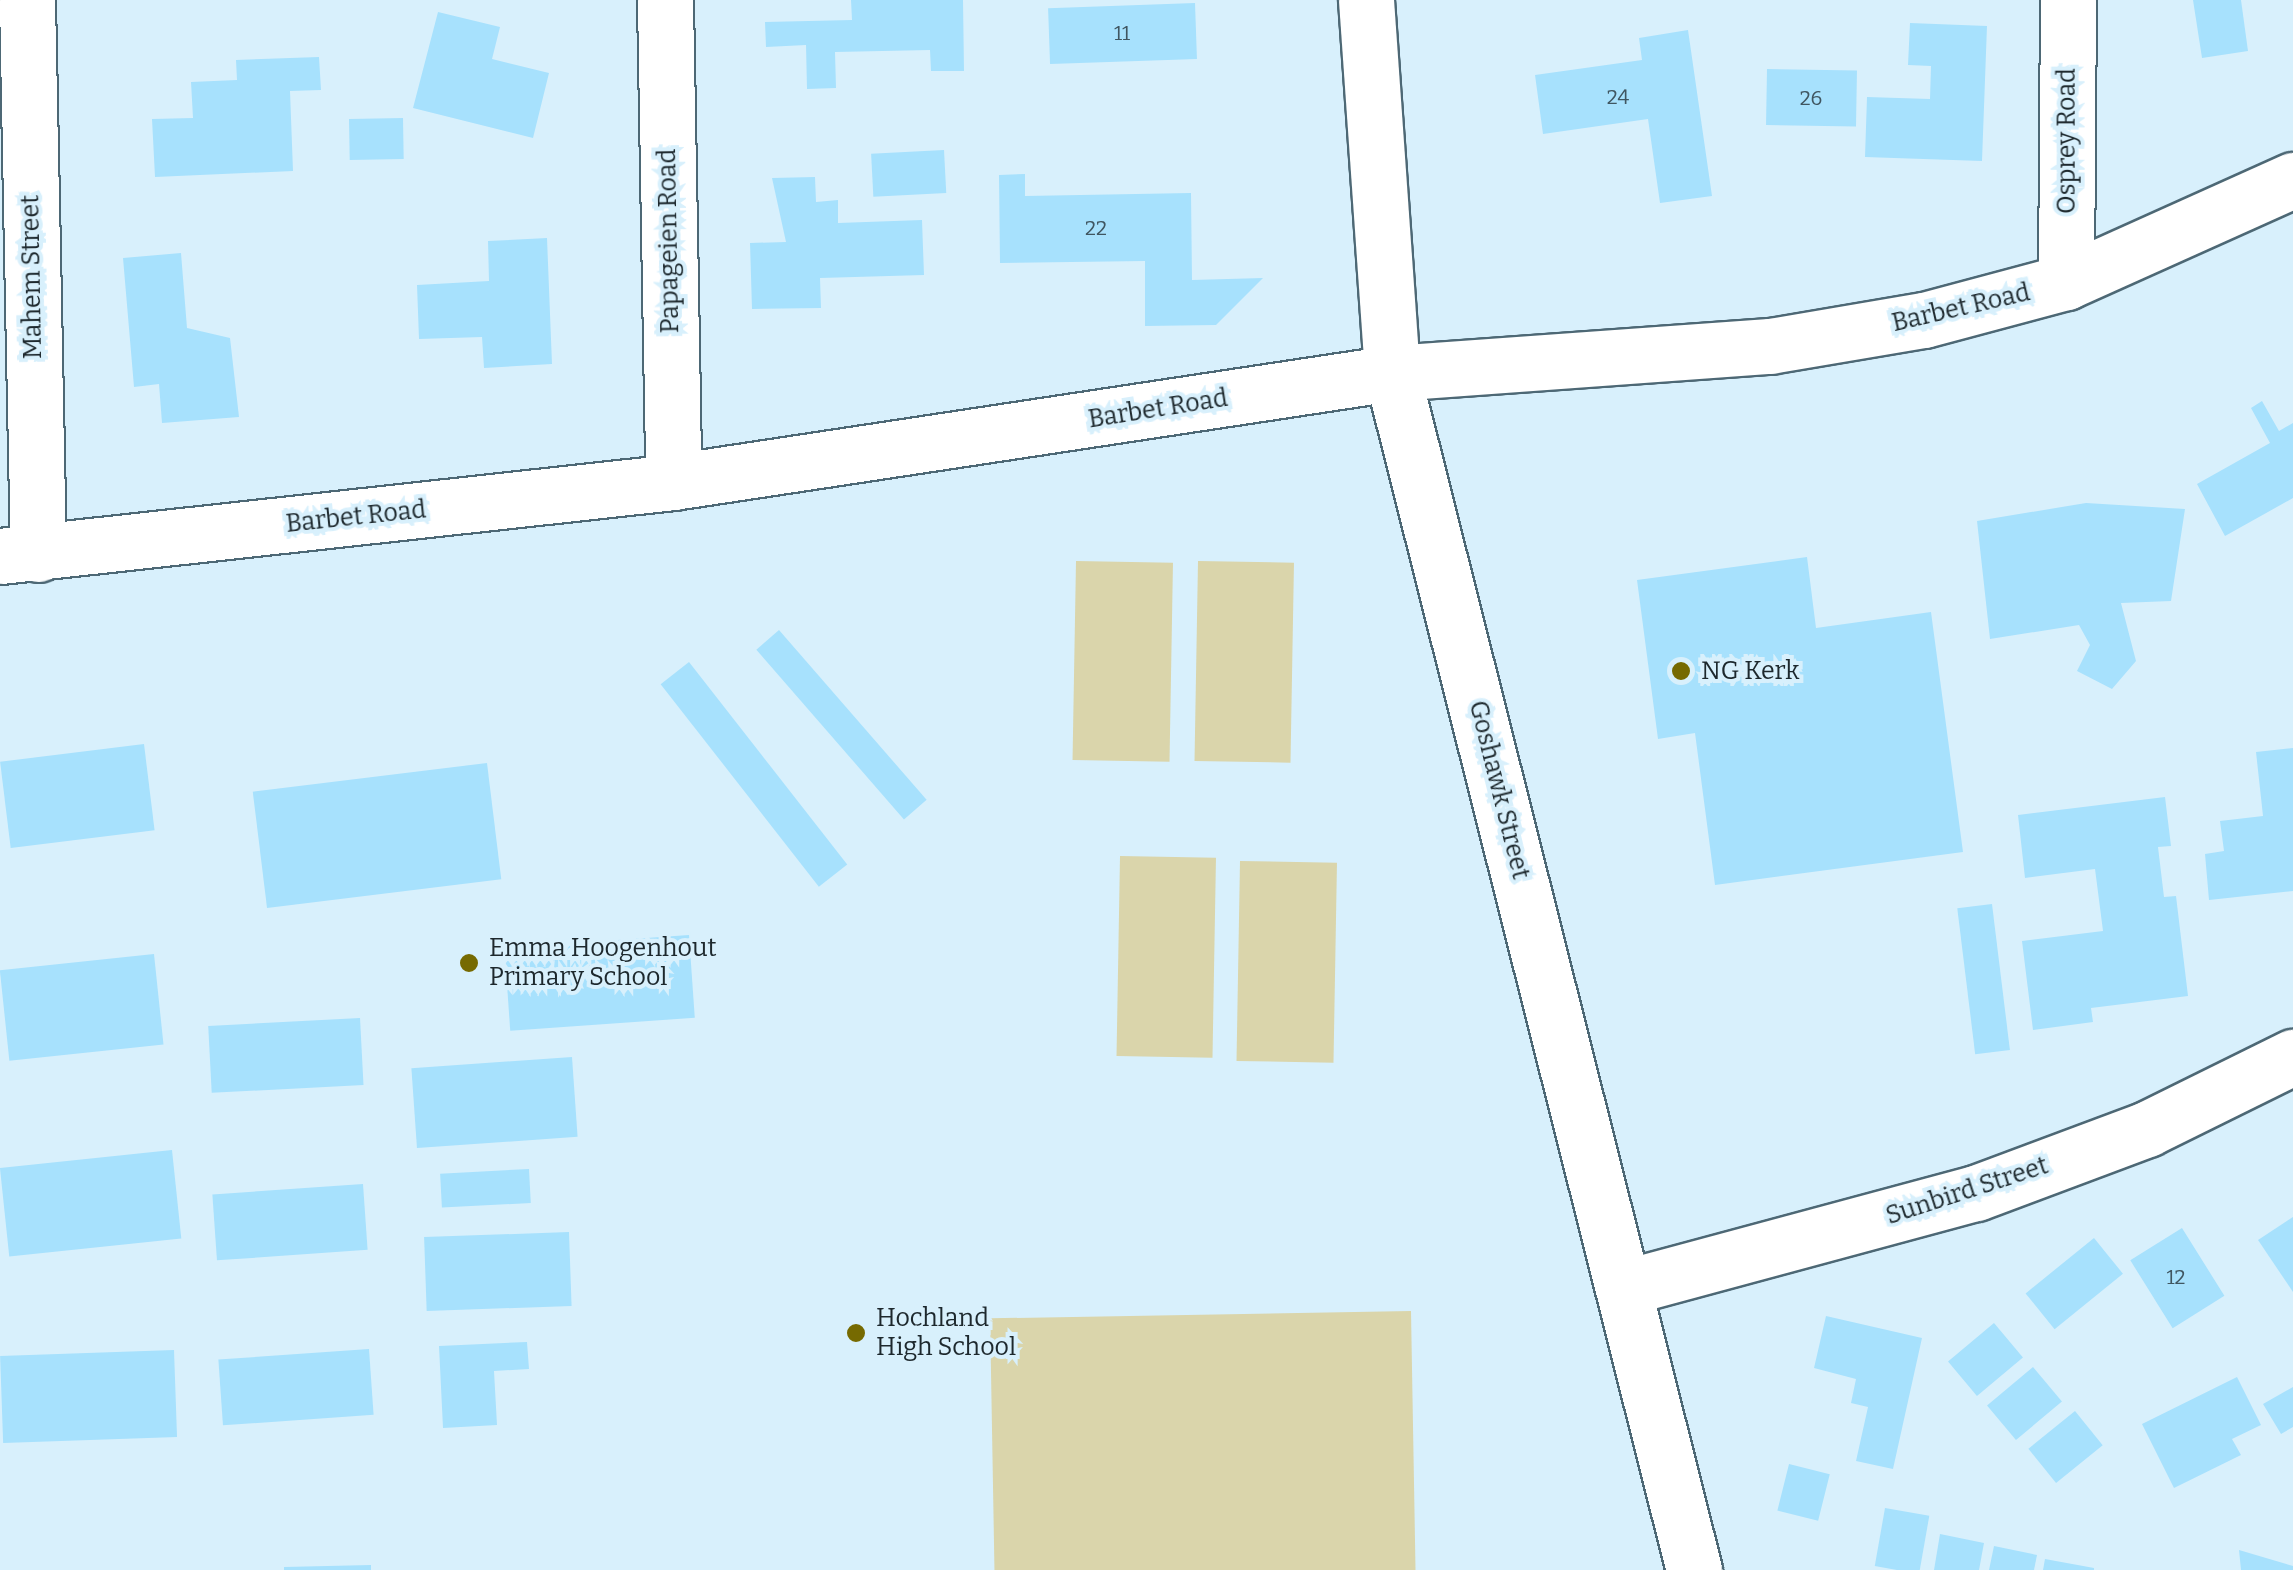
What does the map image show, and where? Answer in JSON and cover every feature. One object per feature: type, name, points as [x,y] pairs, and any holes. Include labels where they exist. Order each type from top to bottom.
[{"type":"street","name":"Mahem Street","points":[[19,555],[27,0]]},
{"type":"street","name":"Papageien Road","points":[[665,0],[673,482]]},
{"type":"street","name":"Goshawk Street","points":[[1366,0],[1392,373],[1627,1287],[1694,1570]]},
{"type":"street","name":"Osprey Road","points":[[2066,282],[2068,0]]},
{"type":"street","name":"Barbet Road","points":[[19,555],[673,482],[1392,373],[1770,346],[1924,320],[2066,282],[2293,180]]},
{"type":"street","name":"Sunbird Street","points":[[1627,1287],[1976,1193],[2147,1129],[2293,1057]]},
{"type":"shaded area","points":[[1076,561],[1173,563],[1170,762],[1073,760]]},
{"type":"shaded area","points":[[1198,561],[1294,563],[1290,763],[1195,761]]},
{"type":"shaded area","points":[[1120,856],[1216,858],[1212,1058],[1117,1056]]},
{"type":"shaded area","points":[[1240,861],[1337,863],[1333,1063],[1237,1061]]},
{"type":"shaded area","points":[[1411,1311],[1416,1570],[994,1570],[990,1318]]},
{"type":"building","points":[[851,0],[963,0],[964,71],[931,71],[930,50],[835,52],[836,88],[807,89],[806,45],[766,47],[765,22],[852,20]]},
{"type":"building","points":[[2193,0],[2241,0],[2248,51],[2202,58]]},
{"type":"building","points":[[1195,3],[1197,59],[1050,64],[1048,8]]},
{"type":"building","points":[[438,12],[500,27],[492,59],[549,73],[533,138],[413,108]]},
{"type":"building","points":[[1910,23],[1987,26],[1982,161],[1865,157],[1867,97],[1930,99],[1931,66],[1908,65]]},
{"type":"building","points":[[1688,30],[1712,196],[1660,203],[1648,119],[1543,134],[1535,75],[1642,60],[1639,38]]},
{"type":"building","points":[[319,57],[321,90],[290,91],[293,171],[155,177],[152,119],[193,118],[191,82],[237,80],[236,60]]},
{"type":"building","points":[[1767,69],[1857,71],[1856,127],[1766,125]]},
{"type":"building","points":[[403,118],[404,159],[350,160],[349,119]]},
{"type":"building","points":[[944,150],[946,193],[873,197],[871,154]]},
{"type":"building","points":[[1025,174],[1025,196],[1191,193],[1192,280],[1263,278],[1216,325],[1145,326],[1145,261],[1000,263],[999,175]]},
{"type":"building","points":[[815,177],[816,202],[838,200],[838,223],[922,220],[924,275],[820,278],[821,308],[752,309],[750,243],[786,242],[772,178]]},
{"type":"building","points":[[547,238],[552,364],[484,368],[482,337],[419,339],[417,285],[489,281],[488,241]]},
{"type":"building","points":[[181,253],[187,328],[230,338],[239,417],[162,423],[159,384],[134,387],[123,258]]},
{"type":"building","points":[[2262,401],[2279,431],[2293,423],[2293,498],[2225,536],[2197,484],[2270,443],[2251,408]]},
{"type":"building","points":[[2086,503],[2185,509],[2171,601],[2121,603],[2136,661],[2112,689],[2077,671],[2090,645],[2079,625],[1990,639],[1977,521]]},
{"type":"building","points":[[1807,557],[1816,628],[1931,612],[1963,852],[1715,885],[1695,733],[1658,739],[1637,580]]},
{"type":"building","points":[[779,630],[927,800],[904,819],[756,650]]},
{"type":"building","points":[[689,662],[847,865],[819,887],[661,684]]},
{"type":"building","points":[[144,744],[155,830],[11,848],[0,762]]},
{"type":"building","points":[[2293,748],[2293,891],[2209,900],[2205,854],[2224,851],[2220,821],[2263,816],[2256,752]]},
{"type":"building","points":[[487,763],[501,879],[267,908],[253,792]]},
{"type":"building","points":[[2165,797],[2171,846],[2158,847],[2164,897],[2176,896],[2188,996],[2091,1008],[2093,1022],[2033,1030],[2022,941],[2103,931],[2095,869],[2025,878],[2018,815]]},
{"type":"building","points":[[1992,904],[2010,1050],[1975,1054],[1957,908]]},
{"type":"building","points":[[689,935],[695,1018],[510,1031],[504,948]]},
{"type":"building","points":[[154,954],[164,1045],[9,1061],[0,970]]},
{"type":"building","points":[[360,1018],[364,1085],[212,1093],[208,1026]]},
{"type":"building","points":[[572,1057],[578,1137],[417,1148],[411,1068]]},
{"type":"building","points":[[172,1150],[181,1239],[9,1257],[0,1168]]},
{"type":"building","points":[[529,1169],[531,1203],[442,1208],[440,1174]]},
{"type":"building","points":[[363,1184],[368,1250],[217,1260],[212,1195]]},
{"type":"building","points":[[2293,1217],[2293,1292],[2258,1240]]},
{"type":"building","points":[[2182,1228],[2224,1296],[2173,1328],[2130,1260]]},
{"type":"building","points":[[569,1232],[572,1306],[427,1311],[424,1237]]},
{"type":"building","points":[[2094,1238],[2123,1274],[2055,1329],[2026,1293]]},
{"type":"building","points":[[1826,1316],[1922,1338],[1893,1469],[1856,1461],[1868,1407],[1851,1403],[1856,1379],[1814,1368]]},
{"type":"building","points":[[1994,1323],[2023,1357],[1977,1396],[1948,1362]]},
{"type":"building","points":[[527,1342],[529,1369],[494,1371],[497,1425],[443,1428],[439,1346]]},
{"type":"building","points":[[369,1349],[374,1415],[223,1425],[218,1360]]},
{"type":"building","points":[[174,1350],[177,1437],[3,1443],[0,1356]]},
{"type":"building","points":[[2033,1367],[2062,1401],[2016,1440],[1987,1406]]},
{"type":"building","points":[[2237,1377],[2261,1425],[2232,1439],[2241,1455],[2174,1488],[2142,1424]]},
{"type":"building","points":[[2293,1387],[2293,1427],[2281,1434],[2263,1404]]},
{"type":"building","points":[[2075,1411],[2103,1445],[2056,1483],[2028,1449]]},
{"type":"building","points":[[1789,1464],[1830,1474],[1818,1521],[1777,1511]]},
{"type":"building","points":[[1885,1508],[1929,1516],[1920,1570],[1875,1566]]},
{"type":"building","points":[[1940,1534],[1984,1543],[1979,1570],[1934,1570]]},
{"type":"building","points":[[1994,1546],[2037,1555],[2034,1570],[1989,1570]]},
{"type":"building","points":[[2239,1550],[2293,1566],[2293,1570],[2241,1570]]},
{"type":"building","points":[[2045,1559],[2094,1568],[2094,1570],[2043,1570]]},
{"type":"building","points":[[371,1565],[371,1570],[284,1570],[284,1567]]},
{"type":"place","name":"NG Kerk","points":[[1681,671]]},
{"type":"place","name":"Emma Hoogenhout Primary School","points":[[469,963]]},
{"type":"place","name":"Hochland High School","points":[[856,1333]]}]
